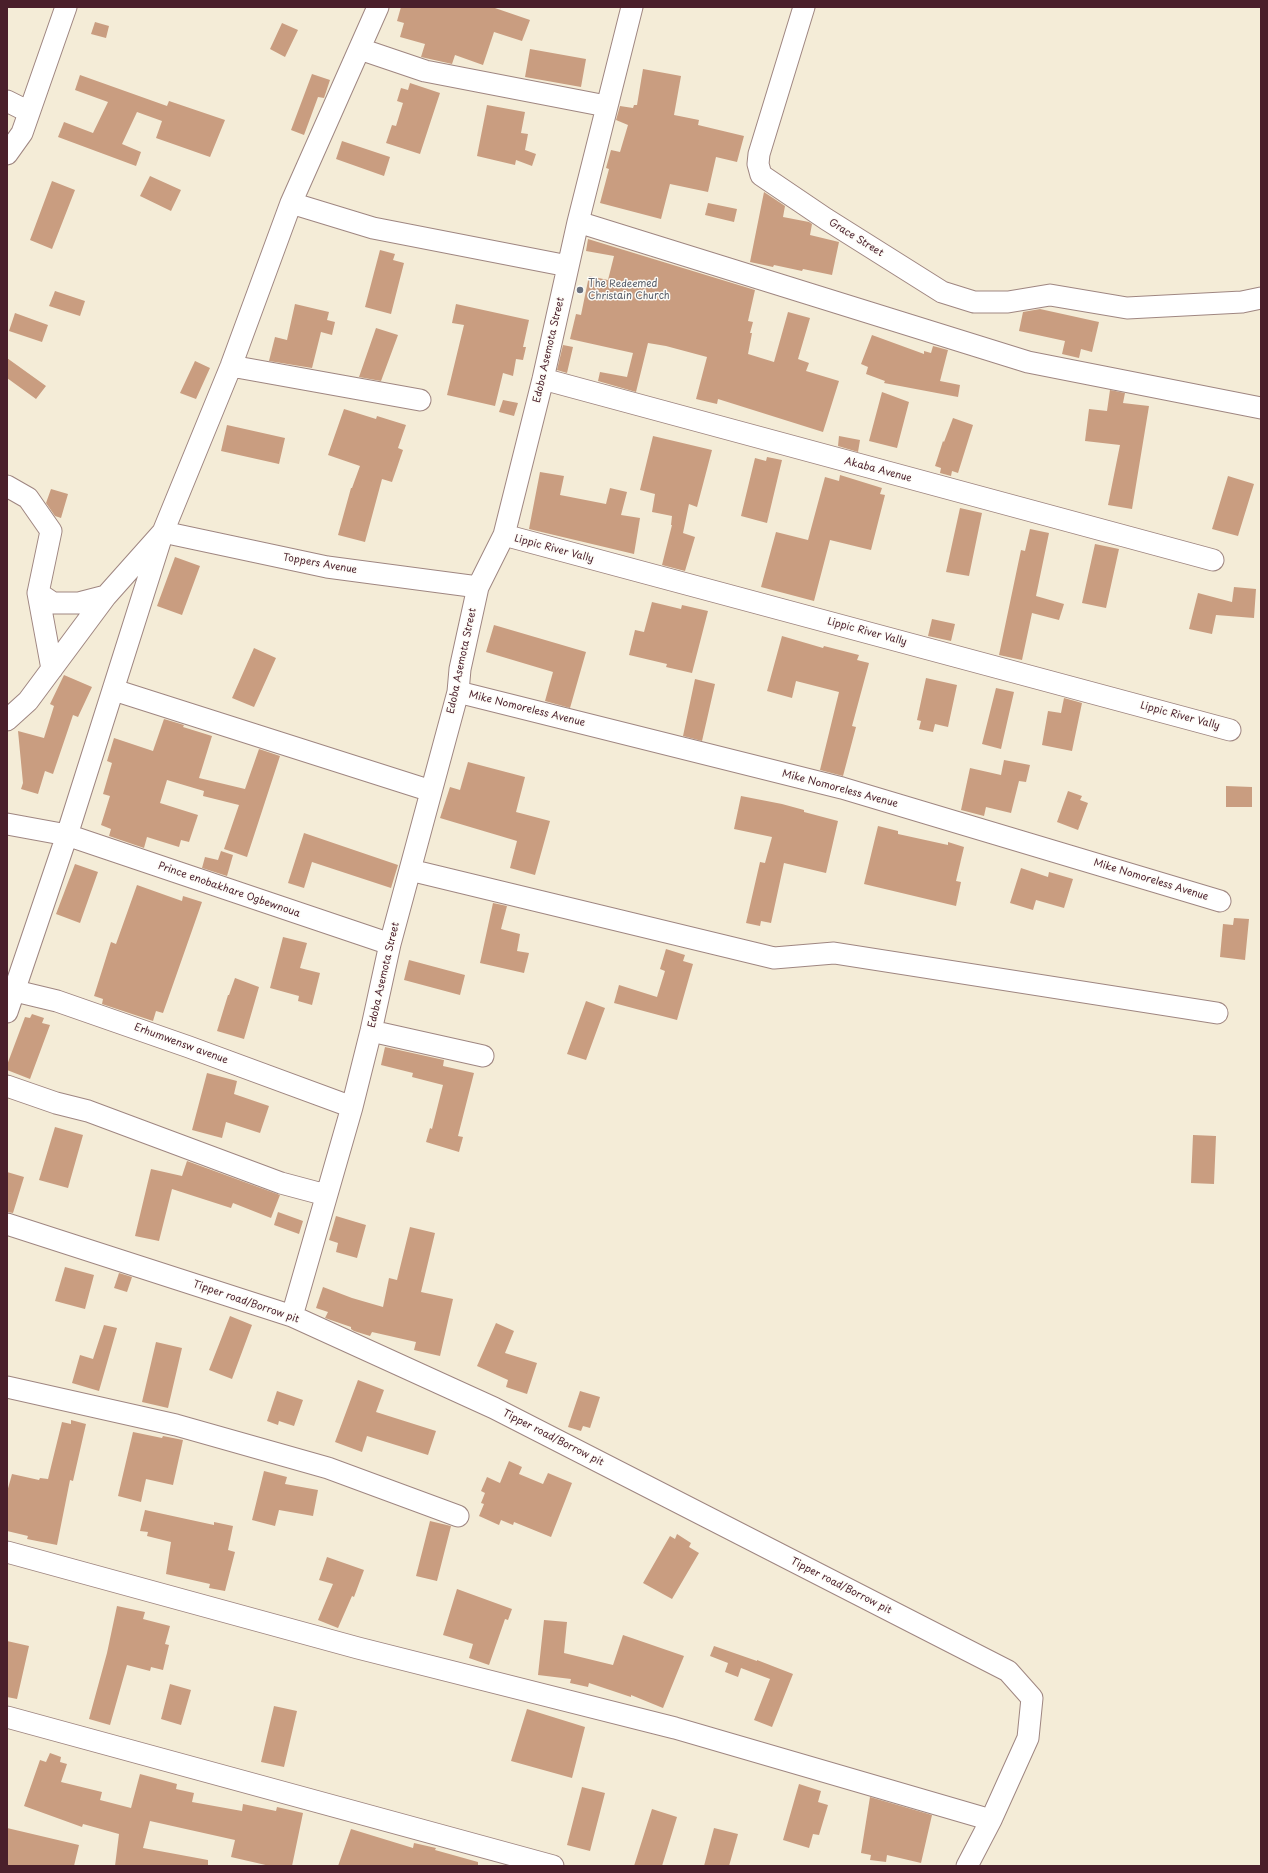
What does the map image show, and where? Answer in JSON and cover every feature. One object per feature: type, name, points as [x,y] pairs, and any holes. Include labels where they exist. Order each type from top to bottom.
[{"type":"street","points":[[7,154],[22,133],[66,7]]},
{"type":"street","points":[[7,1012],[10,990],[67,835],[163,532],[231,366],[291,203],[378,7]]},
{"type":"street","name":"Edoba Asemota Street","points":[[292,1316],[352,1107],[371,1031],[390,944],[458,692],[460,669],[478,587],[504,535],[543,379],[606,106],[632,7]]},
{"type":"street","name":"Grace Street","points":[[804,7],[759,154],[758,164],[761,176],[826,219],[942,292],[974,302],[1008,302],[1050,295],[1127,308],[1242,302],[1261,298]]},
{"type":"street","points":[[360,49],[425,71],[606,106]]},
{"type":"street","points":[[7,101],[29,112]]},
{"type":"street","points":[[291,203],[373,228],[568,266]]},
{"type":"street","points":[[578,222],[1028,362],[1261,408]]},
{"type":"street","points":[[231,366],[420,400]]},
{"type":"street","name":"Akaba Avenue","points":[[543,379],[1213,560]]},
{"type":"street","points":[[7,486],[28,498],[51,530],[38,593],[52,669]]},
{"type":"street","points":[[7,720],[28,701],[106,596],[163,532]]},
{"type":"street","name":"Toppers Avenue","points":[[163,532],[327,567],[478,587]]},
{"type":"street","name":"Lippic River Vally","points":[[504,535],[1230,730]]},
{"type":"street","points":[[38,593],[53,603],[79,603],[106,596]]},
{"type":"street","points":[[114,690],[431,791]]},
{"type":"street","name":"Mike Nomoreless Avenue","points":[[458,692],[842,788],[1220,900]]},
{"type":"street","name":"Prince enobakhare Ogbewnoua","points":[[7,824],[67,835],[390,944]]},
{"type":"street","points":[[410,870],[774,958],[834,953],[1217,1014]]},
{"type":"street","name":"Erhumwensw avenue","points":[[10,990],[72,1006],[190,1047],[352,1107]]},
{"type":"street","points":[[371,1031],[483,1056]]},
{"type":"street","points":[[7,1086],[56,1103],[88,1111],[281,1183],[326,1195]]},
{"type":"street","name":"Tipper road/Borrow pit","points":[[7,1224],[292,1316],[494,1408],[1008,1671],[1032,1698],[1028,1738],[991,1820],[967,1866]]},
{"type":"street","points":[[7,1387],[176,1425],[320,1466],[458,1516]]},
{"type":"street","points":[[7,1552],[358,1648],[675,1728],[991,1820]]},
{"type":"street","points":[[7,1717],[553,1866]]},
{"type":"building","points":[[401,7],[492,7],[530,20],[522,41],[494,32],[483,65],[455,55],[452,64],[421,57],[425,44],[400,37],[404,23],[397,21]]},
{"type":"building","points":[[95,22],[109,26],[106,38],[91,34]]},
{"type":"building","points":[[282,23],[298,30],[285,57],[270,49]]},
{"type":"building","points":[[530,49],[586,59],[581,87],[525,77]]},
{"type":"building","points":[[643,69],[681,76],[674,115],[699,120],[698,125],[744,136],[737,162],[716,157],[708,192],[670,184],[661,219],[600,203],[609,169],[606,168],[611,150],[620,152],[628,125],[616,120],[620,106],[633,108],[634,105],[637,105]]},
{"type":"building","points":[[312,74],[330,80],[324,98],[318,97],[304,135],[291,130]]},
{"type":"building","points":[[80,75],[167,106],[169,101],[225,120],[210,157],[156,138],[162,121],[137,112],[122,144],[141,152],[136,166],[58,137],[64,122],[93,133],[108,102],[75,90]]},
{"type":"building","points":[[410,83],[440,93],[420,154],[386,143],[392,125],[396,126],[403,103],[397,101],[401,88],[408,90]]},
{"type":"building","points":[[487,105],[525,112],[521,133],[528,134],[525,150],[536,154],[532,166],[516,160],[515,165],[477,156]]},
{"type":"building","points":[[342,141],[390,157],[384,176],[336,159]]},
{"type":"building","points":[[150,176],[181,190],[171,211],[140,196]]},
{"type":"building","points":[[52,181],[75,190],[52,249],[30,240]]},
{"type":"building","points":[[764,192],[785,206],[783,217],[809,222],[812,224],[810,235],[839,242],[832,275],[803,269],[802,271],[750,262]]},
{"type":"building","points":[[708,203],[737,209],[734,222],[705,215]]},
{"type":"building","points":[[588,239],[755,290],[748,321],[753,322],[750,333],[752,333],[748,354],[774,362],[788,312],[810,318],[798,359],[809,363],[806,371],[839,381],[823,432],[718,399],[717,404],[696,399],[707,357],[666,346],[648,343],[636,392],[598,381],[600,372],[627,377],[633,353],[570,339],[576,314],[581,315],[589,276],[608,280],[614,256],[586,251]]},
{"type":"building","points":[[380,250],[395,254],[393,260],[404,263],[391,314],[365,307]]},
{"type":"building","points":[[55,291],[85,301],[80,316],[49,306]]},
{"type":"building","points":[[295,304],[329,312],[327,320],[335,322],[332,335],[321,332],[312,368],[269,361],[275,337],[287,340]]},
{"type":"building","points":[[456,304],[529,320],[523,347],[526,347],[523,360],[516,359],[513,376],[503,373],[495,406],[447,395],[464,325],[452,323]]},
{"type":"building","points":[[1040,309],[1099,322],[1092,352],[1081,349],[1079,358],[1062,354],[1065,341],[1019,331],[1023,312]]},
{"type":"building","points":[[15,313],[48,325],[42,342],[9,331]]},
{"type":"building","points":[[376,328],[398,335],[381,381],[359,377]]},
{"type":"building","points":[[872,335],[924,354],[924,351],[931,353],[933,346],[948,350],[940,381],[960,385],[958,397],[884,383],[885,381],[866,374],[868,367],[861,364]]},
{"type":"building","points":[[563,345],[573,347],[567,373],[557,370]]},
{"type":"building","points":[[7,358],[46,386],[36,399],[7,378]]},
{"type":"building","points":[[195,361],[210,368],[196,399],[180,393]]},
{"type":"building","points":[[1110,390],[1125,393],[1123,403],[1149,406],[1132,509],[1108,505],[1120,445],[1085,441],[1089,409],[1107,411]]},
{"type":"building","points":[[882,392],[909,402],[897,448],[869,441]]},
{"type":"building","points":[[503,400],[518,403],[514,416],[499,412]]},
{"type":"building","points":[[344,409],[376,419],[377,416],[406,425],[398,448],[403,450],[392,482],[382,479],[365,542],[338,535],[351,488],[360,466],[328,455]]},
{"type":"building","points":[[953,418],[973,425],[958,473],[952,471],[951,476],[940,473],[941,468],[935,466],[943,441],[944,442]]},
{"type":"building","points":[[227,425],[285,438],[279,464],[221,451]]},
{"type":"building","points":[[653,436],[712,450],[697,507],[689,504],[683,533],[695,537],[685,571],[662,565],[672,525],[672,516],[652,512],[655,494],[640,490]]},
{"type":"building","points":[[839,436],[860,440],[858,452],[838,446]]},
{"type":"building","points":[[767,457],[782,460],[767,523],[741,516],[755,458],[766,461]]},
{"type":"building","points":[[540,472],[564,476],[560,495],[606,504],[610,488],[627,492],[621,515],[640,518],[634,554],[529,529]]},
{"type":"building","points":[[840,475],[882,488],[880,494],[885,495],[871,550],[830,540],[814,601],[761,587],[776,532],[808,540],[825,477],[839,481]]},
{"type":"building","points":[[1228,476],[1254,484],[1238,536],[1212,529]]},
{"type":"building","points":[[51,489],[68,494],[61,518],[55,516],[46,503]]},
{"type":"building","points":[[960,508],[982,513],[969,576],[946,572]]},
{"type":"building","points":[[1030,529],[1049,533],[1036,596],[1064,604],[1059,620],[1032,613],[1022,660],[999,655],[1021,550],[1025,551]]},
{"type":"building","points":[[1095,544],[1119,549],[1106,608],[1082,603]]},
{"type":"building","points":[[175,557],[200,566],[182,615],[157,606]]},
{"type":"building","points":[[1234,587],[1256,589],[1254,618],[1216,615],[1212,634],[1189,629],[1198,593],[1232,602]]},
{"type":"building","points":[[652,602],[681,609],[682,605],[708,611],[692,673],[666,667],[667,664],[629,655],[635,630],[644,632]]},
{"type":"building","points":[[932,619],[955,624],[951,641],[928,636]]},
{"type":"building","points":[[494,625],[586,652],[570,708],[545,701],[553,672],[486,652]]},
{"type":"building","points":[[782,636],[823,648],[824,646],[859,655],[857,660],[869,663],[852,726],[856,727],[843,776],[820,770],[839,692],[796,681],[792,698],[767,691]]},
{"type":"building","points":[[254,648],[276,658],[254,707],[232,698]]},
{"type":"building","points":[[64,675],[92,687],[78,717],[73,715],[53,774],[45,771],[38,794],[21,789],[23,783],[18,731],[44,738],[54,706],[50,704]]},
{"type":"building","points":[[926,678],[957,685],[948,727],[935,724],[933,732],[919,729],[921,721],[917,720]]},
{"type":"building","points":[[695,679],[715,684],[702,741],[683,736]]},
{"type":"building","points":[[996,688],[1014,692],[1001,749],[982,744]]},
{"type":"building","points":[[1064,698],[1082,703],[1072,751],[1042,745],[1048,711],[1061,713]]},
{"type":"building","points":[[164,719],[212,736],[199,778],[245,789],[259,749],[280,756],[247,857],[224,849],[239,805],[203,796],[204,791],[167,780],[160,803],[198,815],[189,842],[181,840],[179,847],[147,837],[144,848],[109,836],[111,829],[101,825],[110,796],[103,794],[112,763],[107,761],[114,738],[153,751]]},
{"type":"building","points":[[1004,760],[1030,765],[1026,782],[1019,781],[1011,813],[986,807],[984,816],[961,810],[970,768],[1001,775]]},
{"type":"building","points":[[468,762],[525,777],[516,812],[550,821],[535,875],[510,868],[517,841],[440,818],[450,787],[460,790]]},
{"type":"building","points":[[1226,786],[1252,787],[1252,807],[1226,807]]},
{"type":"building","points":[[1068,791],[1082,796],[1080,800],[1088,803],[1078,830],[1057,822]]},
{"type":"building","points":[[741,796],[782,804],[804,810],[804,812],[838,821],[826,873],[784,863],[771,923],[761,921],[760,926],[746,923],[760,862],[765,863],[772,837],[734,829]]},
{"type":"building","points":[[878,826],[898,831],[898,834],[948,845],[948,842],[964,847],[956,881],[961,882],[956,906],[864,884]]},
{"type":"building","points":[[304,833],[398,865],[391,888],[312,862],[304,888],[288,883]]},
{"type":"building","points":[[221,851],[233,855],[227,876],[202,868],[205,857],[218,860]]},
{"type":"building","points":[[75,864],[98,872],[80,923],[56,914]]},
{"type":"building","points":[[1021,868],[1048,877],[1049,872],[1073,879],[1064,908],[1036,900],[1033,910],[1010,903]]},
{"type":"building","points":[[137,885],[182,901],[183,896],[202,902],[163,1013],[156,1011],[153,1021],[102,1004],[103,999],[94,996],[111,942],[116,944]]},
{"type":"building","points":[[493,903],[507,906],[501,929],[520,934],[517,951],[529,953],[524,973],[480,963]]},
{"type":"building","points":[[1234,918],[1249,919],[1245,960],[1220,957],[1223,924],[1233,925]]},
{"type":"building","points":[[283,937],[307,943],[300,968],[320,973],[312,1005],[298,1001],[299,996],[270,988]]},
{"type":"building","points":[[666,949],[685,955],[683,961],[693,964],[677,1020],[614,1003],[619,985],[657,997],[665,971],[660,969]]},
{"type":"building","points":[[409,960],[465,975],[460,995],[404,980]]},
{"type":"building","points":[[235,978],[259,987],[244,1039],[217,1031]]},
{"type":"building","points":[[586,1001],[605,1008],[586,1060],[567,1054]]},
{"type":"building","points":[[32,1014],[44,1018],[42,1023],[50,1025],[30,1079],[7,1070],[7,1065],[25,1017],[30,1018]]},
{"type":"building","points":[[385,1047],[444,1060],[443,1066],[474,1073],[458,1136],[463,1137],[459,1152],[426,1142],[430,1128],[432,1129],[443,1085],[412,1077],[413,1073],[381,1065]]},
{"type":"building","points":[[207,1073],[237,1081],[234,1094],[269,1106],[260,1133],[226,1122],[222,1138],[192,1130]]},
{"type":"building","points":[[55,1127],[83,1135],[68,1188],[39,1180]]},
{"type":"building","points":[[1193,1135],[1216,1136],[1214,1184],[1191,1183]]},
{"type":"building","points":[[187,1161],[280,1195],[271,1218],[233,1203],[231,1208],[172,1189],[159,1241],[135,1236],[151,1169],[182,1176]]},
{"type":"building","points":[[7,1172],[24,1177],[13,1213],[7,1212]]},
{"type":"building","points":[[278,1212],[303,1221],[299,1234],[274,1225]]},
{"type":"building","points":[[336,1216],[366,1225],[357,1258],[336,1252],[338,1243],[329,1240]]},
{"type":"building","points":[[410,1227],[435,1233],[421,1292],[453,1299],[440,1356],[414,1350],[416,1342],[372,1332],[370,1336],[354,1331],[351,1327],[325,1318],[328,1312],[316,1308],[323,1287],[352,1298],[383,1307],[389,1278],[397,1280]]},
{"type":"building","points":[[65,1267],[94,1275],[85,1309],[55,1301]]},
{"type":"building","points":[[119,1273],[132,1277],[127,1292],[114,1288]]},
{"type":"building","points":[[230,1316],[252,1325],[232,1379],[209,1370]]},
{"type":"building","points":[[496,1323],[514,1331],[505,1353],[537,1363],[527,1394],[506,1387],[508,1380],[477,1366]]},
{"type":"building","points":[[104,1325],[117,1328],[99,1391],[72,1383],[80,1355],[93,1359]]},
{"type":"building","points":[[156,1342],[182,1348],[168,1408],[142,1402]]},
{"type":"building","points":[[358,1380],[384,1390],[376,1412],[436,1431],[428,1455],[367,1436],[362,1452],[335,1442]]},
{"type":"building","points":[[277,1391],[303,1400],[294,1426],[279,1421],[278,1425],[267,1421]]},
{"type":"building","points":[[580,1391],[600,1397],[590,1428],[583,1426],[581,1431],[568,1427]]},
{"type":"building","points":[[71,1420],[86,1424],[73,1481],[70,1480],[57,1545],[27,1539],[28,1536],[7,1531],[7,1492],[12,1474],[39,1480],[40,1478],[48,1479],[62,1422],[71,1424]]},
{"type":"building","points":[[133,1432],[162,1438],[163,1436],[183,1440],[173,1485],[146,1479],[141,1502],[118,1496]]},
{"type":"building","points":[[509,1461],[522,1467],[519,1474],[543,1484],[548,1473],[572,1483],[551,1537],[514,1522],[513,1525],[501,1520],[499,1525],[479,1516],[484,1504],[481,1503],[485,1493],[481,1491],[487,1477],[500,1483]]},
{"type":"building","points":[[264,1471],[287,1477],[285,1484],[318,1490],[313,1516],[279,1510],[275,1526],[252,1520]]},
{"type":"building","points":[[145,1510],[214,1525],[214,1522],[233,1526],[228,1550],[235,1552],[225,1591],[209,1588],[210,1584],[166,1574],[171,1542],[147,1536],[148,1532],[140,1531]]},
{"type":"building","points":[[430,1521],[451,1526],[437,1581],[416,1576]]},
{"type":"building","points":[[677,1534],[691,1543],[689,1547],[699,1553],[672,1599],[643,1583],[670,1536],[675,1539]]},
{"type":"building","points":[[327,1557],[364,1570],[354,1597],[352,1596],[338,1628],[318,1620],[333,1584],[319,1580]]},
{"type":"building","points":[[457,1589],[512,1609],[508,1620],[505,1619],[489,1665],[469,1658],[473,1644],[443,1635]]},
{"type":"building","points":[[117,1606],[145,1612],[143,1619],[170,1626],[165,1644],[169,1645],[163,1670],[151,1667],[150,1671],[127,1665],[110,1725],[89,1719],[107,1653]]},
{"type":"building","points":[[544,1620],[567,1622],[564,1653],[613,1665],[623,1635],[684,1656],[663,1708],[631,1695],[631,1697],[589,1683],[588,1687],[570,1683],[571,1679],[538,1675]]},
{"type":"building","points":[[7,1641],[29,1646],[17,1699],[7,1697]]},
{"type":"building","points":[[714,1646],[793,1674],[772,1727],[754,1720],[770,1679],[741,1668],[738,1677],[725,1672],[728,1663],[710,1656]]},
{"type":"building","points":[[170,1684],[191,1690],[181,1725],[161,1719]]},
{"type":"building","points":[[274,1706],[297,1711],[284,1767],[261,1762]]},
{"type":"building","points":[[527,1709],[585,1727],[572,1778],[511,1761]]},
{"type":"building","points":[[50,1753],[61,1757],[60,1762],[67,1764],[61,1782],[102,1792],[100,1800],[131,1808],[140,1774],[177,1784],[176,1789],[194,1793],[192,1802],[242,1811],[243,1804],[276,1811],[277,1807],[303,1813],[292,1866],[270,1866],[231,1857],[235,1840],[150,1821],[143,1848],[208,1860],[208,1866],[115,1866],[119,1834],[83,1824],[82,1827],[24,1806],[40,1760],[46,1762]]},
{"type":"building","points":[[799,1784],[821,1791],[818,1802],[828,1805],[819,1835],[813,1834],[809,1848],[783,1840]]},
{"type":"building","points":[[582,1787],[605,1793],[590,1851],[567,1845]]},
{"type":"building","points":[[870,1797],[932,1815],[921,1863],[887,1855],[886,1862],[870,1860],[871,1855],[861,1853]]},
{"type":"building","points":[[652,1809],[677,1817],[662,1866],[634,1866]]},
{"type":"building","points":[[7,1828],[79,1845],[74,1866],[7,1866]]},
{"type":"building","points":[[714,1828],[738,1834],[729,1866],[704,1866]]},
{"type":"building","points":[[351,1829],[413,1848],[414,1843],[436,1848],[435,1850],[478,1862],[478,1866],[338,1866]]},
{"type":"place","name":"The Redeemed Christain Church","points":[[580,290]]}]
